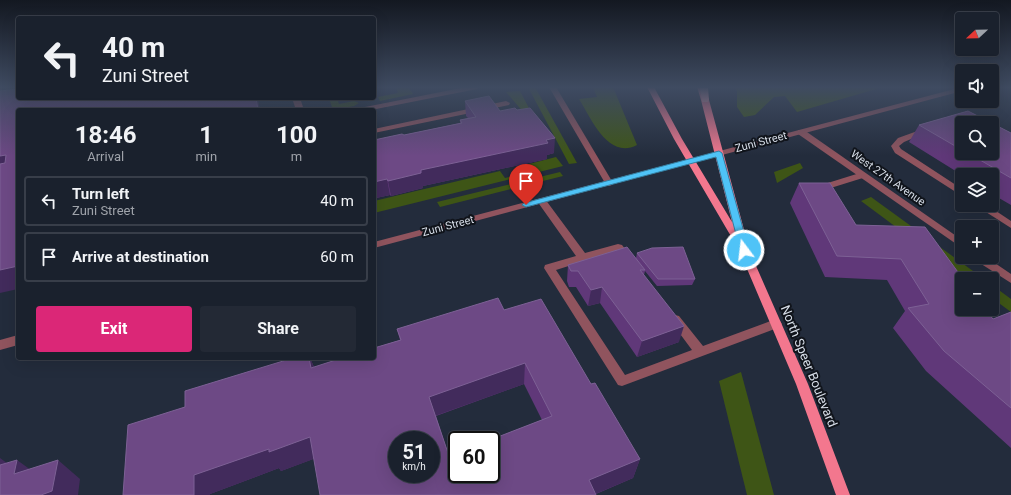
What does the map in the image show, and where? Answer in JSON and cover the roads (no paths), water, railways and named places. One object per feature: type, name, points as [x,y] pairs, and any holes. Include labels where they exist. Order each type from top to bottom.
[{"type":"main road","name":"North Speer Boulevard","points":[[663,110],[744,250],[802,384],[843,495]]},
{"type":"main road","name":"North Speer Boulevard","points":[[708,110],[744,250]]},
{"type":"street","points":[[376,131],[473,110]]},
{"type":"street","points":[[566,110],[609,183]]},
{"type":"street","name":"Zuni Street","points":[[376,244],[883,110]]},
{"type":"street","points":[[934,129],[901,140],[896,146],[901,154],[955,189]]},
{"type":"street","name":"West 27th Avenue","points":[[801,132],[955,240]]},
{"type":"street","points":[[820,188],[863,175]]},
{"type":"street","points":[[542,200],[583,258]]},
{"type":"street","points":[[991,212],[1011,225]]},
{"type":"street","points":[[633,266],[618,247],[549,268],[622,381],[776,324]]},
{"type":"street","points":[[989,264],[1011,279]]},
{"type":"street","points":[[667,309],[701,352]]},
{"type":"street","points":[[0,345],[16,341]]}]
